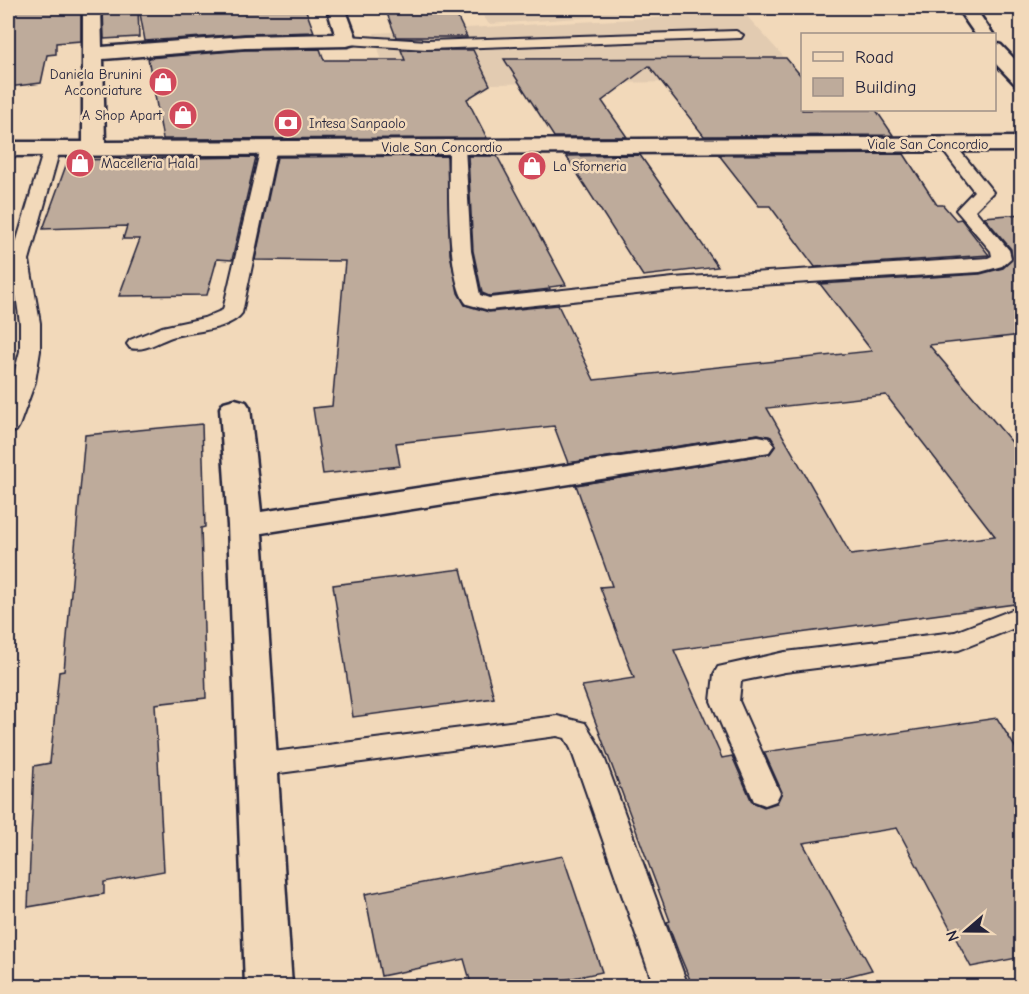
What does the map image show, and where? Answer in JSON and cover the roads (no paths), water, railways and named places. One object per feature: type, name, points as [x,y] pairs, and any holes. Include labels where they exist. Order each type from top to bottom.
[{"type":"street","points":[[93,8],[94,148]]},
{"type":"street","points":[[94,54],[245,42],[347,40],[336,8]]},
{"type":"street","points":[[966,8],[983,33]]},
{"type":"street","points":[[996,51],[1022,80]]},
{"type":"street","name":"Viale San Concordio","points":[[8,149],[1022,144]]},
{"type":"street","points":[[235,408],[245,525],[269,987]]},
{"type":"street","points":[[245,525],[758,445]]},
{"type":"lane","points":[[765,8],[777,8]]},
{"type":"lane","points":[[347,40],[427,45],[735,35]]},
{"type":"lane","points":[[457,147],[466,287],[471,297],[478,302],[489,304],[755,277],[876,273],[980,266],[995,262],[1002,258],[1000,250],[964,210],[984,192],[946,144]]},
{"type":"lane","points":[[138,344],[169,331],[210,324],[232,313],[269,147]]},
{"type":"lane","points":[[8,426],[24,382],[31,332],[14,269],[52,149]]},
{"type":"lane","points":[[765,793],[725,701],[728,674],[785,662],[959,641],[1022,615]]},
{"type":"lane","points":[[257,765],[557,726],[575,730],[586,748],[671,987]]},
{"type":"place","name":"Daniela Brunini Acconciature","points":[[163,82]]},
{"type":"place","name":"A Shop Apart","points":[[183,115]]},
{"type":"place","name":"Intesa Sanpaolo","points":[[288,123]]},
{"type":"place","name":"Macelleria Halal","points":[[80,163]]},
{"type":"place","name":"La Sforneria","points":[[532,166]]}]
